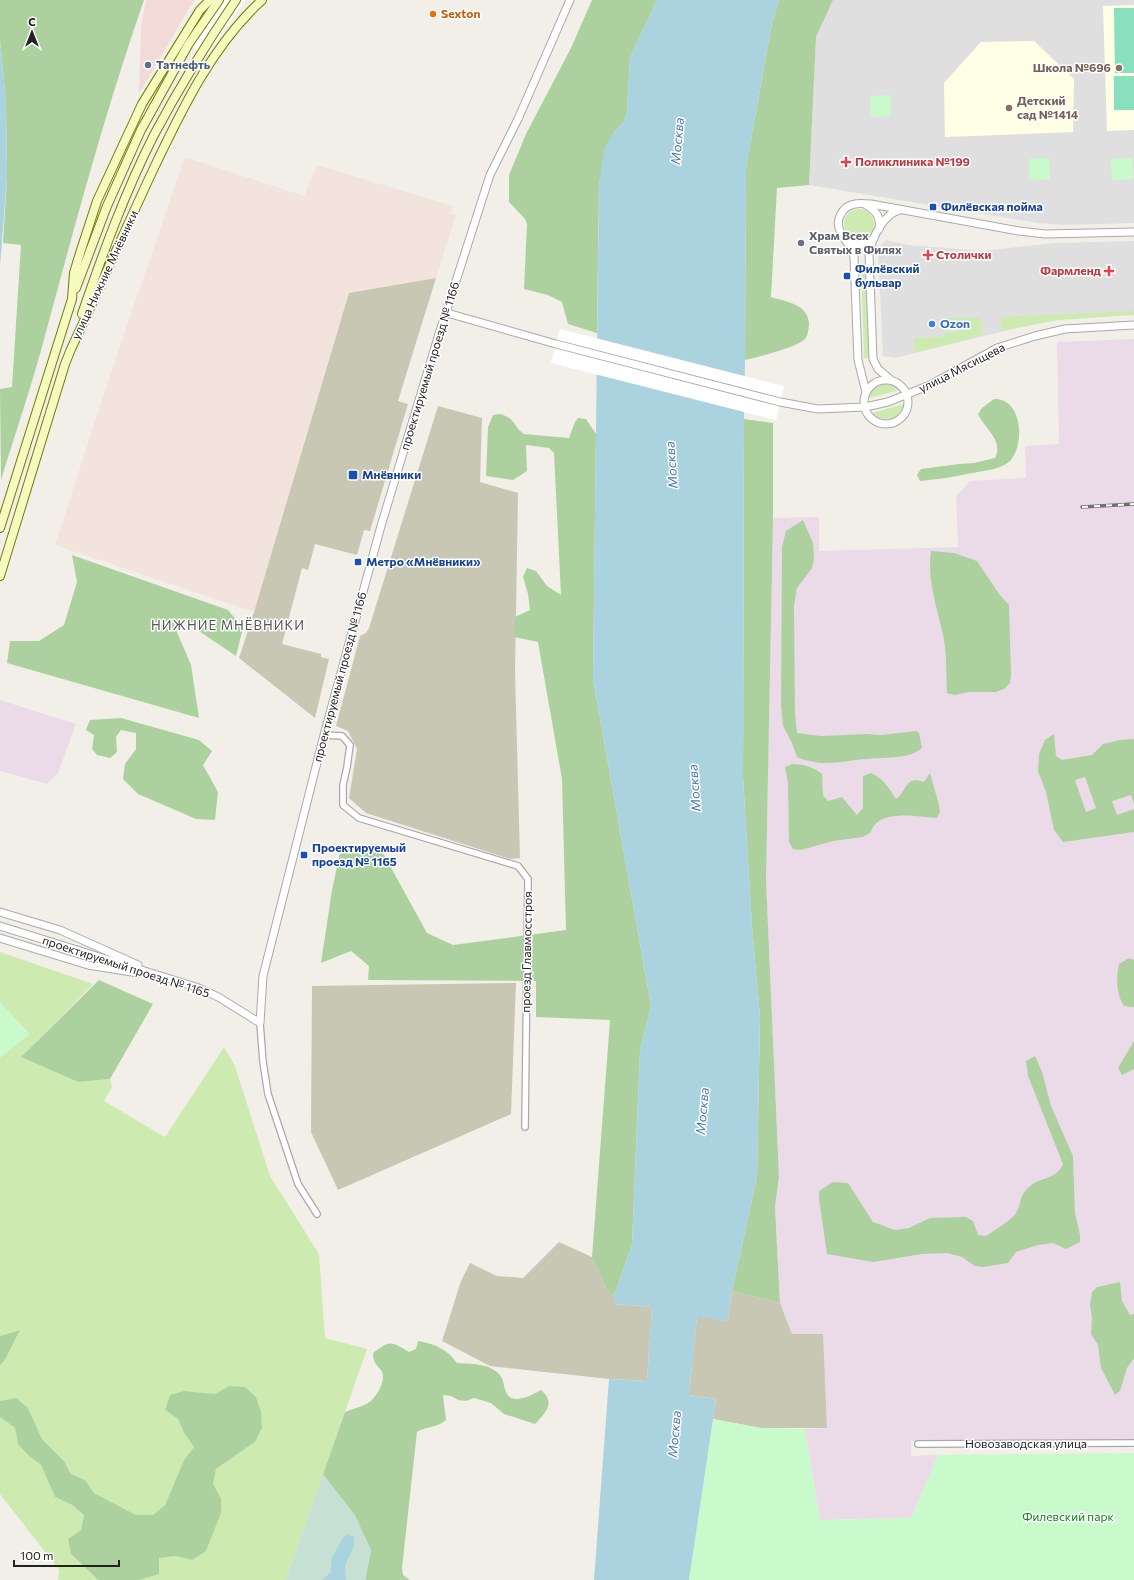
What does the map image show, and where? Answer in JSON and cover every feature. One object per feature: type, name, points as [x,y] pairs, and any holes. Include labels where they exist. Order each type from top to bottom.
[{"type":"main road","name":"улица Нижние Мнёвники","points":[[0,528],[72,299],[74,273],[97,201],[142,104],[196,16],[210,0]]},
{"type":"main road","points":[[72,299],[107,206],[141,130],[188,45],[219,0]]},
{"type":"main road","points":[[71,349],[94,281],[121,209],[154,136],[201,52],[236,0]]},
{"type":"main road","name":"улица Нижние Мнёвники","points":[[0,576],[4,550],[71,349],[162,153],[200,79],[226,40],[246,15],[262,0]]},
{"type":"street","name":"проектируемый проезд № 1166","points":[[260,1023],[263,976],[324,735],[381,526],[490,175],[518,119],[570,0]]},
{"type":"street","points":[[847,241],[858,245],[865,244],[877,234],[879,221],[875,211],[867,205],[862,204]]},
{"type":"street","points":[[866,392],[877,381],[883,379],[891,380],[900,384],[904,388],[908,395],[908,409],[904,416],[893,423],[886,424],[873,420],[866,412],[864,402],[866,392],[858,360],[853,250],[839,229],[840,215],[851,205],[862,204],[902,209],[1019,231],[1045,234],[1134,232]]},
{"type":"street","points":[[891,380],[878,368],[873,359],[869,253],[877,234],[888,216],[893,212],[902,209]]},
{"type":"street","name":"улица Мясищева","points":[[447,313],[556,344],[780,402],[832,410],[865,407],[908,395],[948,376],[997,348],[1035,336],[1065,330],[1134,325]]},
{"type":"street","name":"проезд Главмосстроя","points":[[324,735],[342,736],[350,745],[347,767],[342,785],[344,805],[359,818],[518,866],[528,879],[525,1127]]},
{"type":"street","points":[[0,912],[60,930],[162,976]]},
{"type":"street","name":"проектируемый проезд № 1165","points":[[0,926],[199,988],[220,998],[260,1023]]},
{"type":"street","points":[[0,938],[88,965],[162,976]]},
{"type":"street","points":[[260,1023],[263,1062],[268,1094],[298,1184],[317,1214]]},
{"type":"street","name":"Новозаводская улица","points":[[918,1444],[1134,1443]]},
{"type":"shaded area","name":"Татнефть","points":[[146,0],[195,0],[139,94],[141,27]]},
{"type":"shaded area","points":[[833,0],[1134,0],[1134,223],[1063,225],[1038,223],[809,185],[816,37]]},
{"type":"shaded area","name":"Школа №696","points":[[1134,5],[1134,130],[1107,131],[1103,6]]},
{"type":"shaded area","name":"Детский сад №1414","points":[[1034,41],[1074,79],[1073,132],[945,137],[944,83],[981,42]]},
{"type":"shaded area","points":[[185,157],[304,196],[317,165],[453,206],[451,214],[456,215],[436,278],[349,294],[254,612],[55,545],[109,378]]},
{"type":"shaded area","points":[[886,240],[908,245],[982,251],[1054,243],[1134,241],[1134,314],[1054,319],[894,358],[883,356],[878,249]]},
{"type":"shaded area","points":[[436,278],[398,401],[408,404],[370,531],[364,530],[357,555],[315,544],[308,570],[302,568],[282,644],[321,654],[321,657],[329,659],[315,718],[239,658],[349,293]]},
{"type":"shaded area","points":[[945,323],[956,323],[957,332],[945,332]]},
{"type":"shaded area","points":[[1134,339],[1134,1440],[911,1441],[911,1456],[938,1455],[911,1518],[820,1520],[805,1429],[827,1428],[822,1334],[792,1334],[780,1303],[775,1207],[779,1177],[766,880],[773,518],[819,517],[819,551],[958,547],[956,496],[970,481],[1026,478],[1025,446],[1059,444],[1057,342]]},
{"type":"shaded area","points":[[438,406],[482,418],[480,482],[518,493],[515,672],[520,858],[510,859],[366,813],[349,798],[357,749],[348,731],[336,726],[360,636],[366,633],[369,628]]},
{"type":"shaded area","points":[[0,700],[76,724],[58,773],[47,784],[0,771]]},
{"type":"shaded area","points":[[516,983],[511,1114],[338,1190],[311,1132],[312,986]]},
{"type":"shaded area","points":[[559,1242],[592,1257],[607,1290],[614,1296],[614,1304],[652,1307],[647,1381],[609,1379],[490,1366],[442,1341],[461,1281],[470,1263],[497,1276],[523,1278]]},
{"type":"shaded area","points":[[732,1291],[780,1303],[792,1334],[823,1334],[827,1428],[761,1428],[713,1419],[716,1399],[689,1395],[697,1316],[728,1321]]},
{"type":"shaded area","points":[[323,1474],[355,1515],[371,1550],[365,1580],[286,1580]]},
{"type":"green space","points":[[0,0],[144,0],[104,124],[36,369],[1,480],[0,389],[12,387],[21,245],[3,243],[7,178],[6,102],[0,40]]},
{"type":"green space","points":[[592,0],[657,0],[630,58],[627,112],[624,122],[614,132],[599,184],[597,333],[568,324],[562,302],[548,295],[524,289],[527,224],[525,219],[509,202],[509,175],[526,134],[571,48]]},
{"type":"green space","points":[[779,0],[833,0],[816,37],[809,185],[777,188],[771,297],[795,304],[800,307],[807,316],[809,326],[806,338],[795,345],[745,360],[746,167],[772,23]]},
{"type":"green space","points":[[1114,8],[1134,8],[1134,73],[1115,73]]},
{"type":"green space","points":[[1114,76],[1134,76],[1134,110],[1114,110]]},
{"type":"green space","points":[[891,95],[891,116],[871,117],[870,96]]},
{"type":"green space","points":[[1049,158],[1050,179],[1029,180],[1029,159]]},
{"type":"green space","points":[[1132,158],[1133,179],[1112,180],[1111,159]]},
{"type":"green space","points":[[859,209],[870,213],[874,224],[870,235],[859,239],[848,235],[844,224],[848,213]]},
{"type":"green space","points":[[861,268],[865,268],[869,358],[864,358]]},
{"type":"green space","points":[[1134,311],[1134,315],[1058,320],[1001,331],[1001,317]]},
{"type":"green space","points":[[945,318],[980,318],[983,335],[914,353],[914,338],[942,337],[945,335],[945,332],[957,332],[956,323],[945,323]]},
{"type":"green space","points":[[884,384],[893,385],[900,390],[869,398],[874,389]]},
{"type":"green space","points":[[994,399],[1003,401],[1010,406],[1015,413],[1018,423],[1018,443],[1011,460],[1005,465],[994,469],[946,478],[920,481],[917,475],[921,469],[974,463],[995,458],[997,446],[995,440],[978,414],[982,408]]},
{"type":"green space","points":[[904,404],[899,414],[891,419],[882,418],[872,413]]},
{"type":"green space","points":[[500,414],[512,420],[524,434],[569,438],[578,418],[586,419],[596,434],[593,678],[651,1006],[640,1051],[632,1245],[614,1296],[607,1290],[592,1257],[610,1020],[536,1017],[536,981],[368,980],[369,966],[351,951],[321,963],[332,890],[341,848],[378,844],[427,933],[453,945],[566,930],[562,779],[538,642],[514,637],[515,617],[530,610],[528,594],[523,577],[527,568],[536,571],[547,586],[561,595],[554,453],[549,448],[526,445],[527,471],[513,480],[486,476],[488,427],[493,415]]},
{"type":"green space","points":[[744,419],[773,423],[773,518],[766,880],[779,1177],[775,1207],[780,1303],[732,1291],[757,1176],[760,1017],[752,927],[743,777]]},
{"type":"green space","points":[[803,520],[813,543],[814,559],[812,568],[797,588],[794,606],[795,714],[797,733],[821,736],[866,734],[881,735],[916,731],[919,733],[922,748],[917,752],[903,756],[832,763],[815,762],[797,757],[792,743],[783,726],[781,706],[782,547],[786,531]]},
{"type":"green space","points":[[931,551],[954,553],[977,561],[999,594],[1009,605],[1011,675],[1010,683],[1004,689],[996,692],[969,692],[955,695],[947,693],[944,642],[931,583]]},
{"type":"green space","points":[[72,555],[228,610],[243,628],[236,656],[184,621],[174,625],[191,665],[199,718],[7,663],[10,641],[39,641],[64,625],[77,582]]},
{"type":"green space","points":[[121,718],[199,740],[212,751],[203,765],[218,792],[215,820],[196,819],[138,794],[123,779],[125,764],[136,749],[136,733],[121,730],[116,737],[117,752],[110,758],[97,755],[92,749],[94,735],[86,730],[90,720]]},
{"type":"green space","points":[[1054,734],[1056,756],[1062,760],[1092,755],[1103,744],[1120,740],[1134,739],[1134,804],[1131,795],[1112,801],[1117,815],[1134,809],[1134,832],[1063,842],[1054,830],[1046,792],[1038,771],[1039,754],[1045,740]],"holes":[[[1085,777],[1096,808],[1086,812],[1075,780]]]},
{"type":"green space","points":[[792,764],[808,766],[822,774],[823,795],[828,801],[842,797],[857,815],[863,808],[863,776],[871,773],[875,775],[888,787],[896,799],[907,784],[913,780],[924,782],[930,773],[940,812],[937,818],[910,816],[890,817],[875,824],[871,832],[863,837],[833,841],[801,850],[793,849],[789,842],[788,782],[785,767]]},
{"type":"green space","points":[[0,952],[93,984],[21,1057],[78,1082],[110,1079],[112,1087],[104,1101],[165,1137],[224,1047],[235,1066],[270,1176],[319,1254],[325,1338],[367,1349],[286,1580],[140,1580],[159,1574],[159,1558],[175,1556],[192,1560],[221,1498],[213,1484],[216,1469],[255,1442],[229,1386],[215,1395],[184,1391],[165,1410],[178,1419],[184,1433],[194,1447],[184,1460],[165,1505],[153,1515],[136,1515],[94,1493],[85,1480],[71,1474],[64,1461],[42,1439],[28,1408],[0,1417],[0,1366],[6,1358],[20,1330],[0,1336]]},
{"type":"green space","points":[[1129,958],[1134,960],[1134,1007],[1124,1006],[1119,997],[1117,986],[1119,964]]},
{"type":"green space","points":[[99,980],[153,1004],[110,1079],[78,1082],[21,1057]]},
{"type":"green space","points":[[0,1002],[30,1034],[0,1058]]},
{"type":"green space","points":[[1134,1041],[1134,1069],[1122,1075],[1118,1068]]},
{"type":"green space","points":[[1035,1056],[1042,1072],[1051,1106],[1073,1156],[1075,1213],[1080,1242],[1066,1249],[1053,1243],[1038,1245],[1016,1252],[1008,1263],[983,1267],[975,1266],[962,1257],[947,1253],[922,1254],[873,1262],[827,1254],[819,1191],[833,1182],[848,1183],[873,1222],[895,1230],[909,1228],[930,1218],[966,1217],[973,1221],[978,1235],[986,1236],[1011,1219],[1018,1209],[1025,1191],[1033,1184],[1054,1175],[1063,1164],[1028,1076],[1026,1061]]},
{"type":"green space","points":[[1120,1282],[1122,1301],[1130,1315],[1134,1314],[1134,1358],[1127,1368],[1120,1391],[1115,1395],[1101,1368],[1098,1345],[1091,1334],[1092,1318],[1090,1305],[1092,1292],[1097,1287]]},
{"type":"green space","points":[[20,1330],[6,1358],[0,1366],[0,1336]]},
{"type":"green space","points":[[418,1341],[440,1348],[449,1354],[457,1363],[486,1366],[496,1371],[503,1380],[505,1389],[511,1398],[516,1399],[527,1397],[541,1390],[546,1395],[549,1403],[546,1411],[535,1424],[504,1414],[491,1403],[474,1398],[466,1401],[458,1400],[451,1396],[443,1395],[446,1420],[443,1423],[417,1432],[402,1568],[403,1575],[410,1580],[365,1580],[371,1550],[323,1474],[345,1412],[371,1401],[382,1384],[382,1372],[375,1362],[373,1353],[387,1344],[394,1344],[409,1352],[416,1349]]},
{"type":"green space","points":[[229,1386],[245,1387],[256,1397],[261,1412],[262,1428],[255,1442],[216,1469],[213,1484],[221,1498],[221,1513],[206,1551],[192,1560],[175,1556],[159,1558],[159,1574],[140,1580],[98,1580],[71,1554],[68,1539],[81,1530],[84,1515],[72,1505],[55,1497],[41,1465],[29,1456],[18,1444],[15,1428],[0,1417],[0,1401],[16,1398],[28,1408],[42,1439],[64,1461],[71,1474],[85,1480],[94,1493],[136,1515],[153,1515],[165,1505],[184,1460],[194,1447],[184,1433],[178,1419],[165,1410],[170,1395],[184,1391],[215,1394]]},
{"type":"green space","points":[[0,1417],[15,1428],[18,1444],[29,1456],[41,1465],[55,1497],[72,1505],[84,1515],[81,1530],[68,1539],[71,1554],[98,1580],[58,1580],[59,1570],[0,1494]]},
{"type":"green space","name":"Филевский парк","points":[[713,1419],[761,1428],[805,1429],[820,1520],[911,1518],[938,1455],[1134,1453],[1134,1580],[689,1580]]},
{"type":"water","name":"Москва","points":[[657,0],[779,0],[772,23],[746,167],[743,777],[752,927],[760,1017],[757,1176],[732,1291],[728,1321],[697,1317],[689,1395],[716,1399],[689,1580],[594,1580],[609,1379],[647,1381],[652,1307],[614,1304],[614,1296],[632,1245],[640,1051],[651,1006],[593,678],[599,184],[604,149],[614,132],[624,122],[627,112],[630,58]]},
{"type":"water","points":[[0,40],[6,102],[7,178],[0,267]]},
{"type":"water","points":[[348,1534],[354,1537],[354,1546],[345,1565],[346,1580],[322,1580],[331,1572],[331,1559],[343,1538]]},
{"type":"pier","points":[[212,0],[245,0],[207,55],[183,42]]},
{"type":"pier","points":[[560,329],[784,386],[776,420],[551,363]]},
{"type":"railway","points":[[1082,507],[1134,504]]},
{"type":"place","name":"Sexton","points":[[433,14]]},
{"type":"place","name":"Татнефть","points":[[148,65]]},
{"type":"place","name":"Школа №696","points":[[1119,68]]},
{"type":"place","name":"Детский сад №1414","points":[[1009,108]]},
{"type":"place","name":"Поликлиника №199","points":[[846,162]]},
{"type":"place","name":"Филёвская пойма","points":[[933,207]]},
{"type":"place","name":"Храм Всех Святых в Филях","points":[[801,243]]},
{"type":"place","name":"Столички","points":[[928,255]]},
{"type":"place","name":"Фармленд","points":[[1109,271]]},
{"type":"place","name":"Филёвский бульвар","points":[[847,276]]},
{"type":"place","name":"Ozon","points":[[932,324]]},
{"type":"place","name":"Мнёвники","points":[[353,475]]},
{"type":"place","name":"Метро «Мнёвники»","points":[[358,562]]},
{"type":"place","name":"Проектируемый проезд № 1165","points":[[304,855]]},
{"type":"district","name":"НИЖНИЕ МНЁВНИКИ","points":[[228,625]]}]
